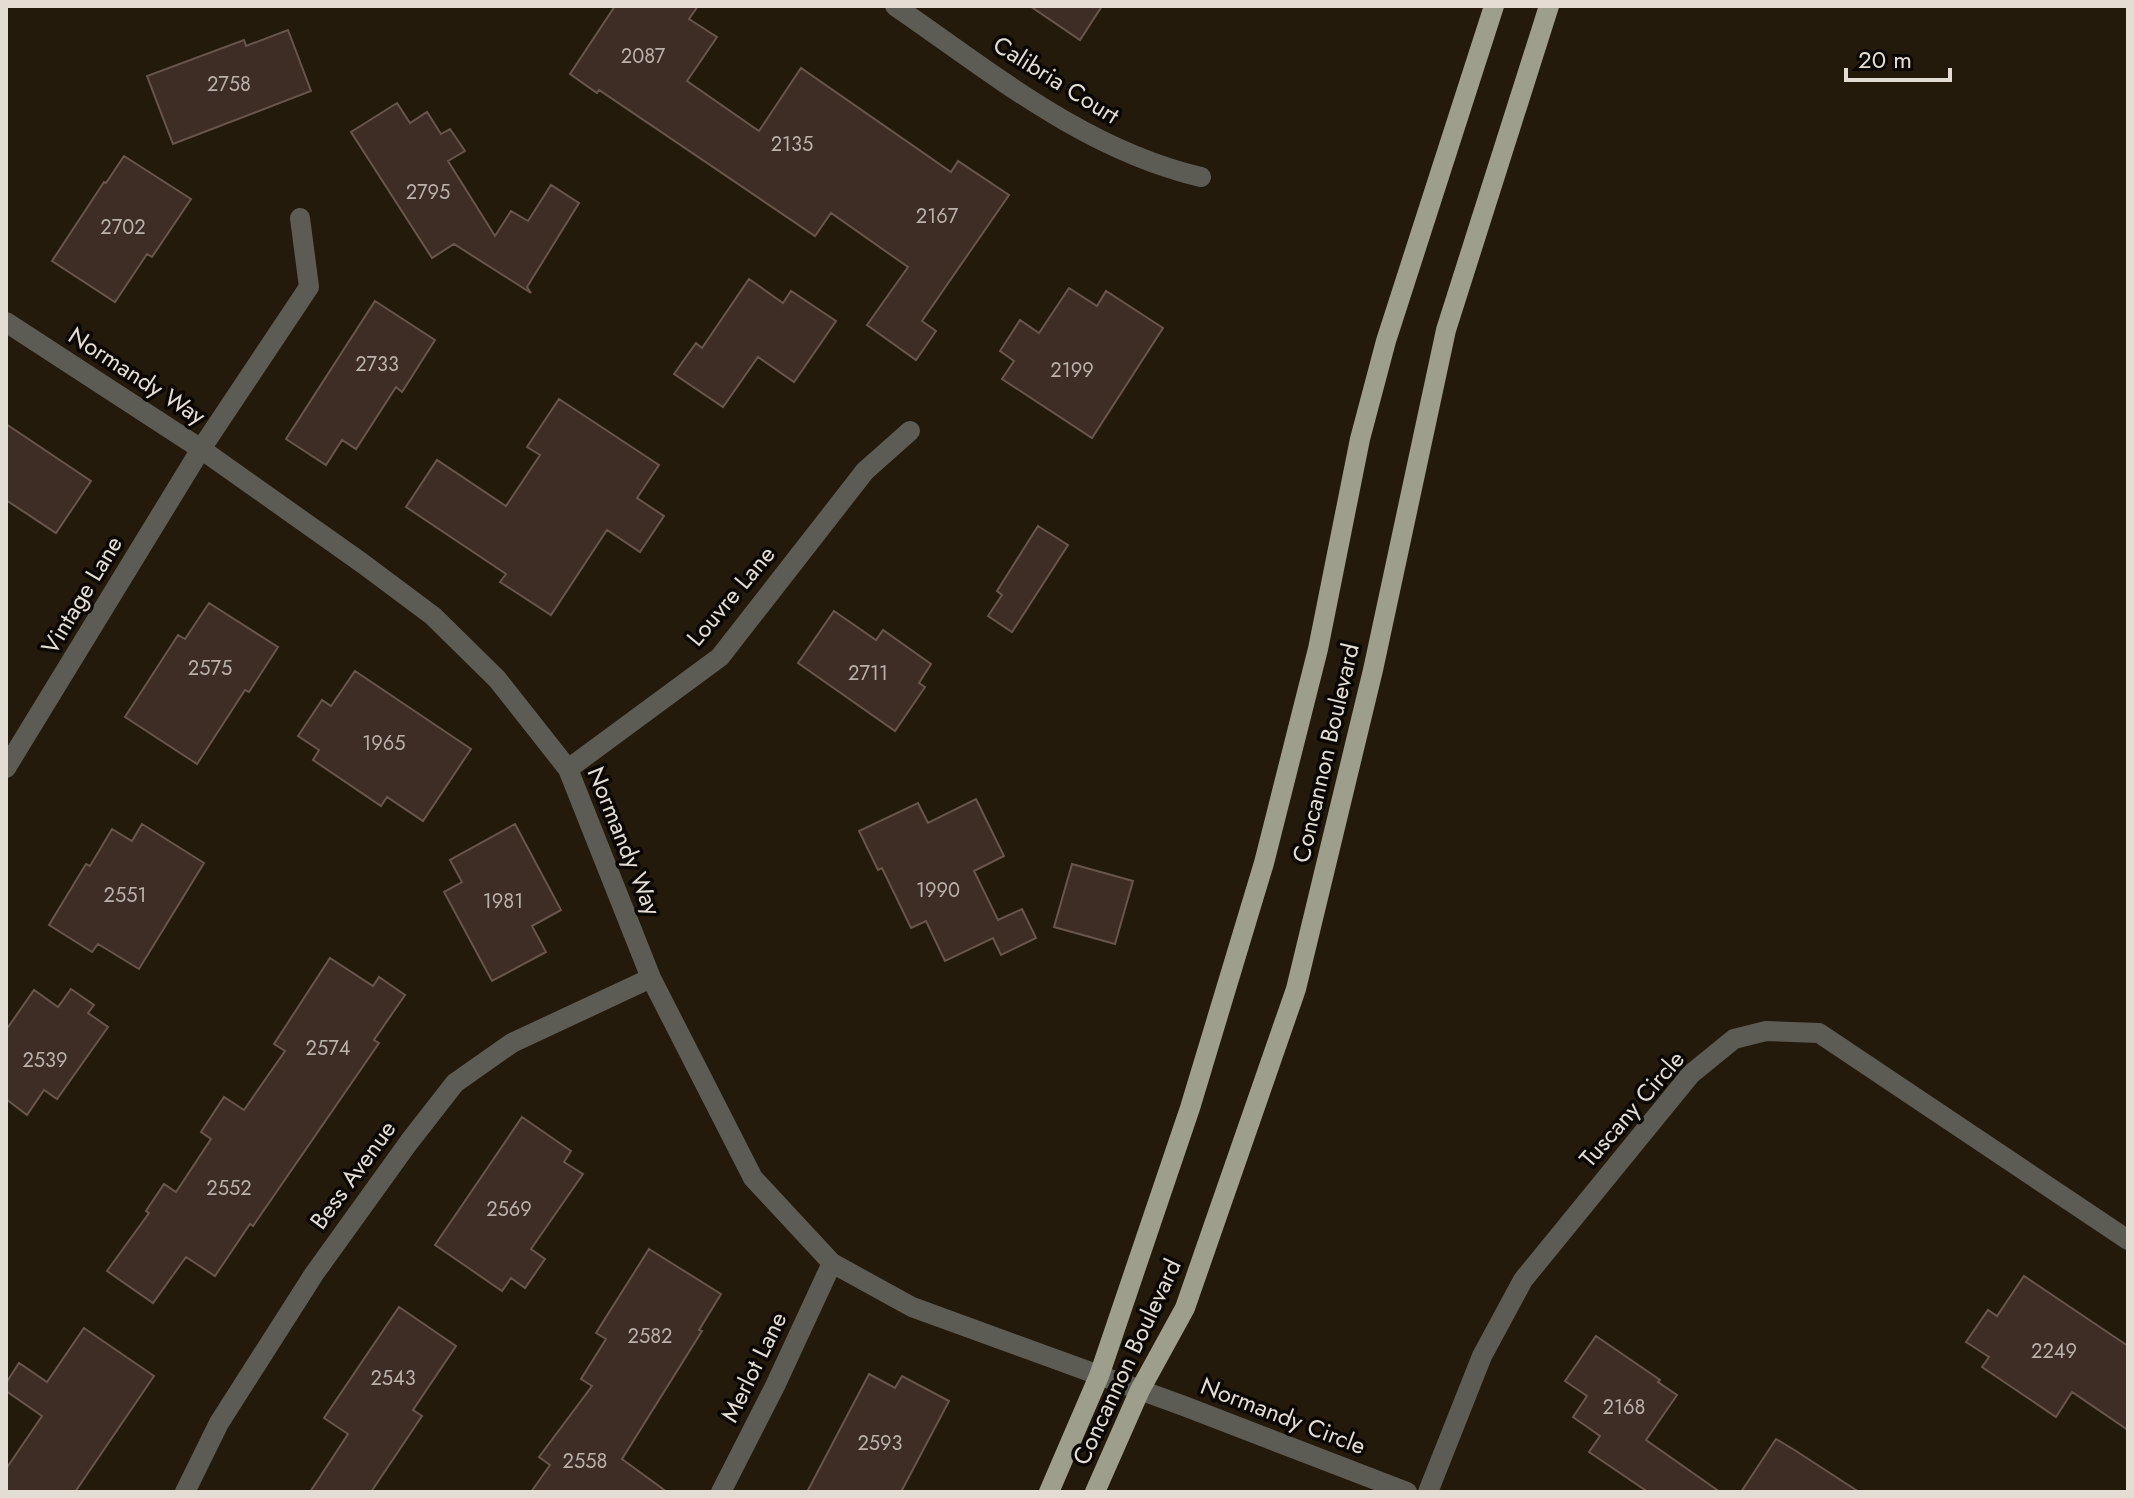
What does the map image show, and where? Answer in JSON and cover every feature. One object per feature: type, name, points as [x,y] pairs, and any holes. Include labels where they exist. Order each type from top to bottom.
[{"type":"main road","name":"Concannon Boulevard","points":[[1049,1492],[1099,1376],[1190,1108],[1264,863],[1318,649],[1360,439],[1382,355],[1494,6]]},
{"type":"main road","name":"Concannon Boulevard","points":[[1095,1492],[1140,1390],[1185,1308],[1296,989],[1373,670],[1446,330],[1549,6]]},
{"type":"street","name":"Calibria Court","points":[[895,6],[1073,126],[1166,169],[1201,177]]},
{"type":"street","name":"Vintage Lane","points":[[6,768],[201,449],[309,287],[300,218]]},
{"type":"street","name":"Normandy Way","points":[[6,322],[201,449],[433,616],[497,679],[568,769],[651,978],[753,1178],[832,1263],[912,1307],[1140,1390]]},
{"type":"street","name":"Louvre Lane","points":[[568,769],[720,657],[865,471],[910,431]]},
{"type":"street","name":"Bess Avenue","points":[[185,1492],[219,1423],[314,1274],[455,1083],[512,1043],[651,978]]},
{"type":"street","name":"Tuscany Circle","points":[[1428,1492],[1482,1356],[1523,1280],[1691,1074],[1734,1039],[1766,1031],[1819,1033],[2128,1240]]},
{"type":"street","name":"Merlot Lane","points":[[721,1492],[832,1263]]},
{"type":"street","name":"Normandy Circle","points":[[1140,1390],[1407,1492]]},
{"type":"building","points":[[615,6],[698,6],[689,19],[717,37],[687,81],[759,131],[801,68],[951,172],[958,161],[1009,195],[922,321],[936,331],[916,360],[867,325],[908,267],[831,213],[815,236],[599,90],[597,93],[570,74]]},
{"type":"building","points":[[1030,6],[1102,6],[1080,40]]},
{"type":"building","points":[[288,30],[311,91],[173,144],[147,76],[244,40],[246,46]]},
{"type":"building","points":[[397,103],[410,123],[427,112],[441,134],[450,129],[465,151],[448,161],[495,236],[511,211],[528,221],[551,185],[579,203],[527,287],[531,293],[454,244],[432,258],[351,132]]},
{"type":"building","points":[[124,156],[191,199],[152,257],[147,254],[115,302],[52,261]]},
{"type":"building","points":[[749,279],[783,303],[791,291],[836,321],[794,382],[758,357],[723,407],[674,374],[696,343],[702,348]]},
{"type":"building","points":[[1069,288],[1097,306],[1106,291],[1163,328],[1092,438],[1002,379],[1014,361],[1000,351],[1020,320],[1039,333]]},
{"type":"building","points":[[375,301],[435,340],[402,392],[396,387],[356,449],[342,440],[326,465],[286,439]]},
{"type":"building","points":[[559,399],[659,465],[637,498],[664,516],[640,552],[607,530],[551,615],[500,582],[506,574],[406,507],[437,460],[506,506],[540,455],[527,447]]},
{"type":"building","points":[[6,424],[91,481],[56,533],[6,500]]},
{"type":"building","points":[[1038,526],[1068,545],[1012,632],[988,616],[1002,595],[997,591]]},
{"type":"building","points":[[209,603],[278,647],[249,692],[245,690],[197,764],[125,717],[178,635],[185,639]]},
{"type":"building","points":[[834,611],[876,640],[883,630],[931,664],[919,683],[925,687],[895,731],[798,663]]},
{"type":"building","points":[[355,671],[471,749],[423,821],[387,797],[381,806],[313,760],[319,750],[298,736],[322,700],[331,706]]},
{"type":"building","points":[[976,799],[1004,856],[974,871],[998,920],[1022,909],[1036,938],[1001,955],[993,938],[945,961],[926,921],[911,928],[882,868],[878,870],[859,831],[918,803],[928,823]]},
{"type":"building","points":[[142,824],[204,863],[139,969],[98,944],[92,952],[49,925],[86,864],[90,866],[112,829],[132,841]]},
{"type":"building","points":[[515,824],[561,910],[532,926],[546,952],[492,981],[444,892],[462,882],[450,860]]},
{"type":"building","points":[[1072,864],[1133,881],[1115,944],[1054,927]]},
{"type":"building","points":[[330,958],[373,986],[379,977],[405,995],[374,1040],[379,1043],[215,1276],[186,1257],[153,1303],[107,1271],[149,1213],[146,1211],[164,1184],[176,1192],[211,1139],[201,1132],[224,1097],[244,1110],[285,1051],[274,1044]]},
{"type":"building","points":[[71,989],[94,1005],[88,1013],[108,1027],[57,1099],[44,1090],[27,1115],[6,1099],[6,1030],[34,990],[58,1007]]},
{"type":"building","points":[[522,1117],[571,1151],[564,1162],[583,1174],[531,1249],[545,1259],[525,1288],[511,1278],[502,1291],[435,1245]]},
{"type":"building","points":[[649,1249],[721,1294],[699,1330],[702,1331],[622,1459],[667,1492],[531,1492],[550,1465],[539,1457],[592,1386],[581,1379],[606,1339],[596,1333]]},
{"type":"building","points":[[2024,1276],[2128,1346],[2128,1430],[2072,1392],[2056,1417],[1982,1367],[1989,1357],[1966,1342],[1988,1310],[1997,1316]]},
{"type":"building","points":[[399,1307],[456,1346],[413,1410],[422,1416],[371,1492],[310,1492],[348,1434],[324,1418]]},
{"type":"building","points":[[84,1328],[154,1376],[75,1492],[6,1492],[6,1469],[42,1416],[6,1391],[6,1383],[19,1363],[47,1382]]},
{"type":"building","points":[[1596,1336],[1677,1395],[1646,1440],[1720,1492],[1648,1492],[1589,1452],[1600,1436],[1573,1417],[1587,1396],[1565,1381]]},
{"type":"building","points":[[869,1374],[895,1388],[902,1376],[949,1401],[901,1492],[807,1492]]},
{"type":"building","points":[[1776,1439],[1796,1451],[1859,1492],[1741,1492]]}]
